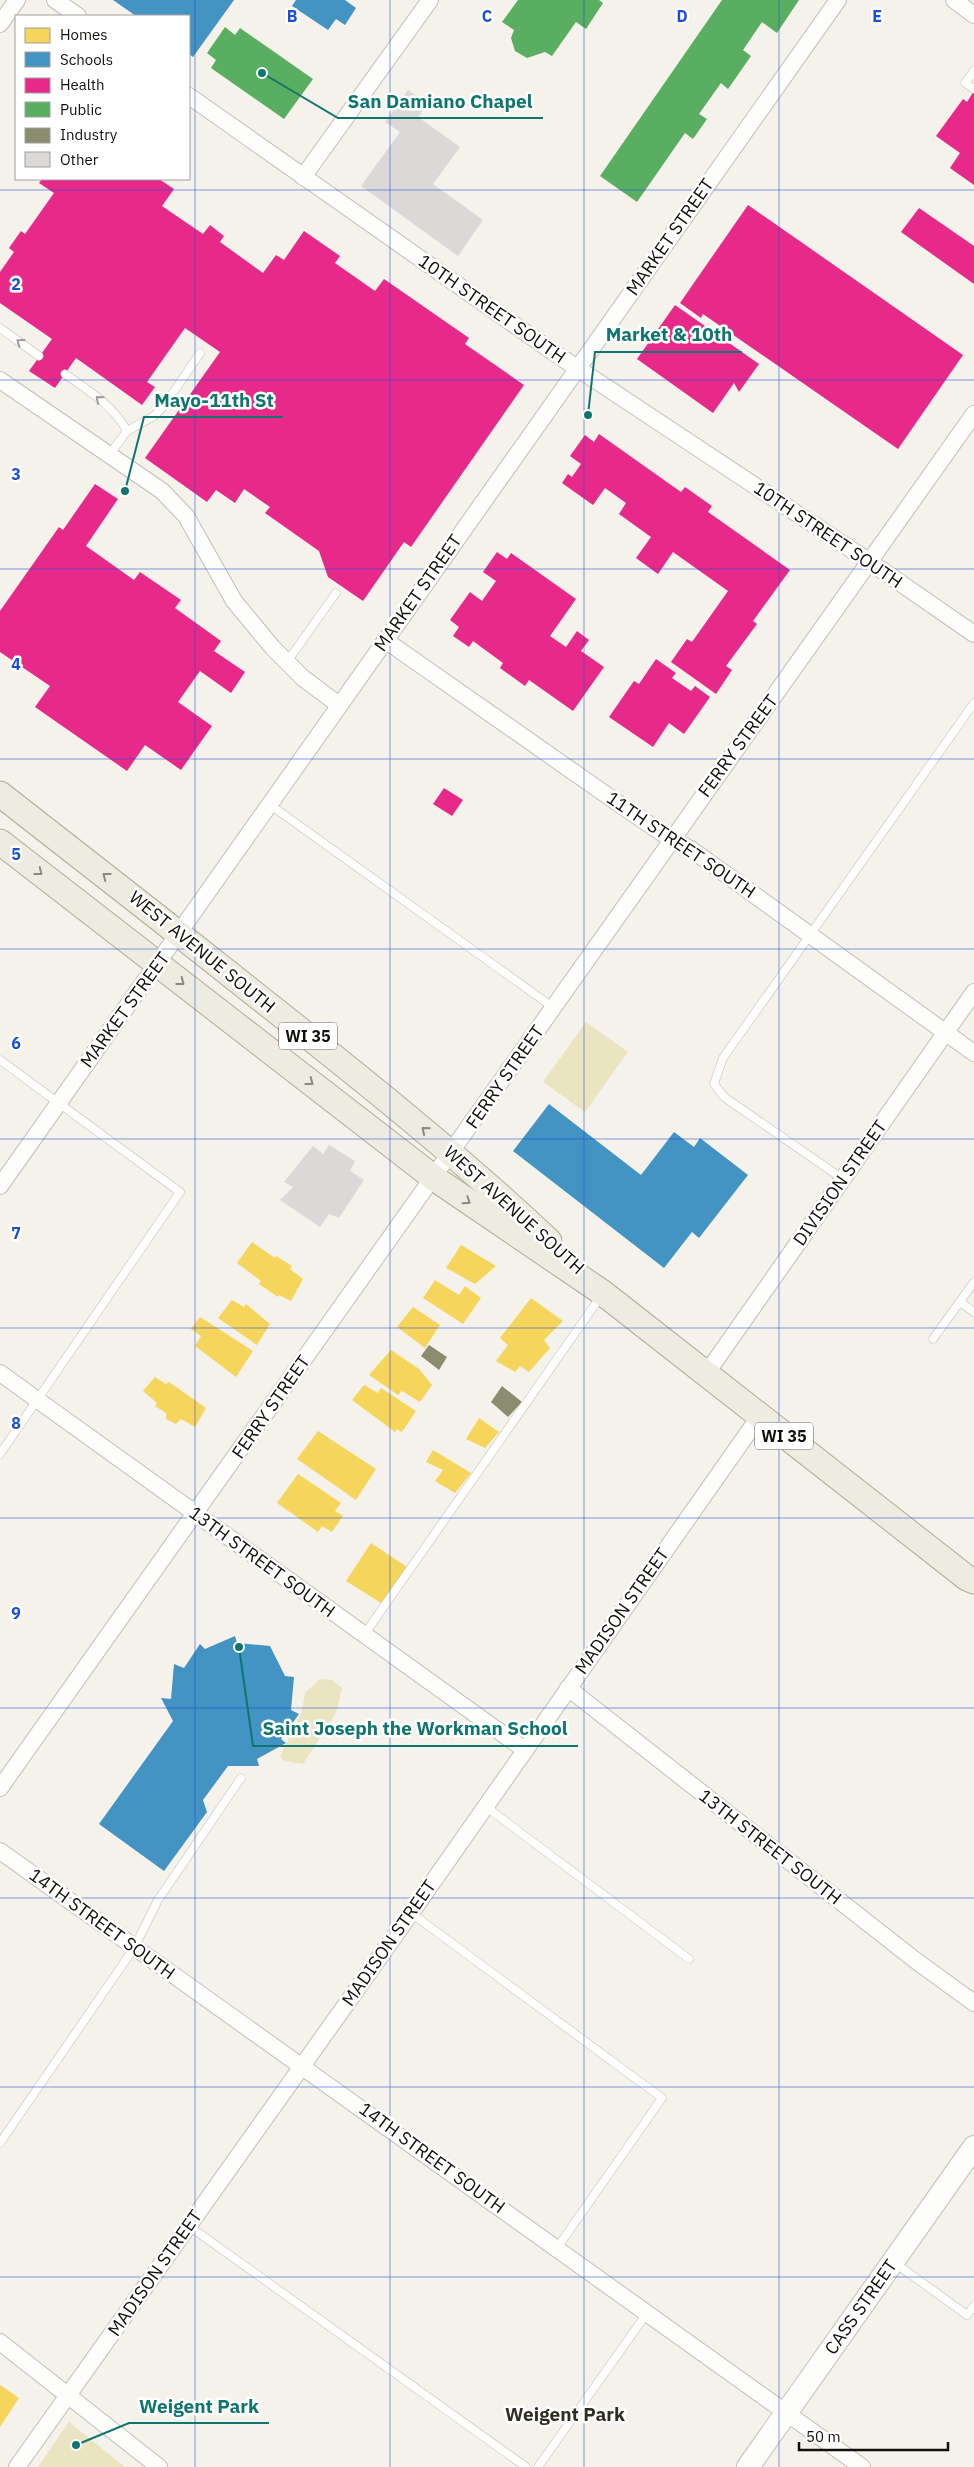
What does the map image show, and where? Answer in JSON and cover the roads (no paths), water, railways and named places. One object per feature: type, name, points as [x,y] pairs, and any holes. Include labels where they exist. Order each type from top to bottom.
[{"type":"main road","name":"WEST AVENUE SOUTH","points":[[0,794],[180,933],[452,1153],[603,1293]]},
{"type":"main road","name":"WEST AVENUE SOUTH","points":[[0,842],[434,1178],[603,1293],[759,1417],[972,1579]]},
{"type":"street","points":[[0,24],[17,0]]},
{"type":"street","points":[[55,0],[77,15]]},
{"type":"street","points":[[303,177],[430,0]]},
{"type":"street","name":"MARKET STREET","points":[[0,1186],[838,0]]},
{"type":"street","points":[[954,0],[974,14]]},
{"type":"street","name":"10TH STREET SOUTH","points":[[190,97],[577,368],[870,562],[974,634]]},
{"type":"street","points":[[0,380],[162,491],[186,516],[234,601],[303,678],[339,705]]},
{"type":"street","name":"FERRY STREET","points":[[0,1788],[452,1153],[671,839],[974,414]]},
{"type":"street","name":"11TH STREET SOUTH","points":[[385,640],[671,839],[692,850],[974,1053]]},
{"type":"street","name":"DIVISION STREET","points":[[706,1374],[974,992]]},
{"type":"street","name":"13TH STREET SOUTH","points":[[0,1373],[525,1750]]},
{"type":"street","name":"MADISON STREET","points":[[18,2467],[759,1417]]},
{"type":"street","name":"13TH STREET SOUTH","points":[[568,1688],[915,1960],[974,2003]]},
{"type":"street","name":"14TH STREET SOUTH","points":[[0,1851],[862,2467]]},
{"type":"street","name":"CASS STREET","points":[[748,2467],[974,2147]]},
{"type":"street","points":[[0,2342],[159,2467]]},
{"type":"lane","points":[[974,71],[966,83],[974,89]]},
{"type":"lane","points":[[0,328],[40,356]]},
{"type":"lane","points":[[108,455],[127,430],[154,416],[164,406],[200,353]]},
{"type":"lane","points":[[65,374],[109,408],[121,420],[127,430]]},
{"type":"lane","points":[[287,662],[336,593]]},
{"type":"lane","points":[[843,1179],[724,1097],[714,1084],[723,1058],[974,703]]},
{"type":"lane","points":[[269,804],[554,1008]]},
{"type":"lane","points":[[0,1060],[180,1192],[0,1454]]},
{"type":"lane","points":[[933,1339],[974,1282]]},
{"type":"lane","points":[[364,1635],[603,1293]]},
{"type":"lane","points":[[960,1302],[974,1312]]},
{"type":"lane","points":[[0,2143],[134,1948],[158,1900],[241,1778]]},
{"type":"lane","points":[[485,1806],[689,1959]]},
{"type":"lane","points":[[411,1912],[662,2098],[557,2248]]},
{"type":"lane","points":[[189,2226],[526,2467]]},
{"type":"lane","points":[[893,2261],[971,2317],[974,2306]]},
{"type":"lane","points":[[538,2467],[647,2313]]},
{"type":"place","name":"San Damiano Chapel","points":[[262,73]]},
{"type":"place","name":"Market & 10th","points":[[588,415]]},
{"type":"place","name":"Mayo-11th St","points":[[125,491]]},
{"type":"place","name":"Saint Joseph the Workman School","points":[[239,1647]]},
{"type":"place","name":"Weigent Park","points":[[76,2445]]},
{"type":"district","name":"Weigent Park","points":[[565,2414]]}]
